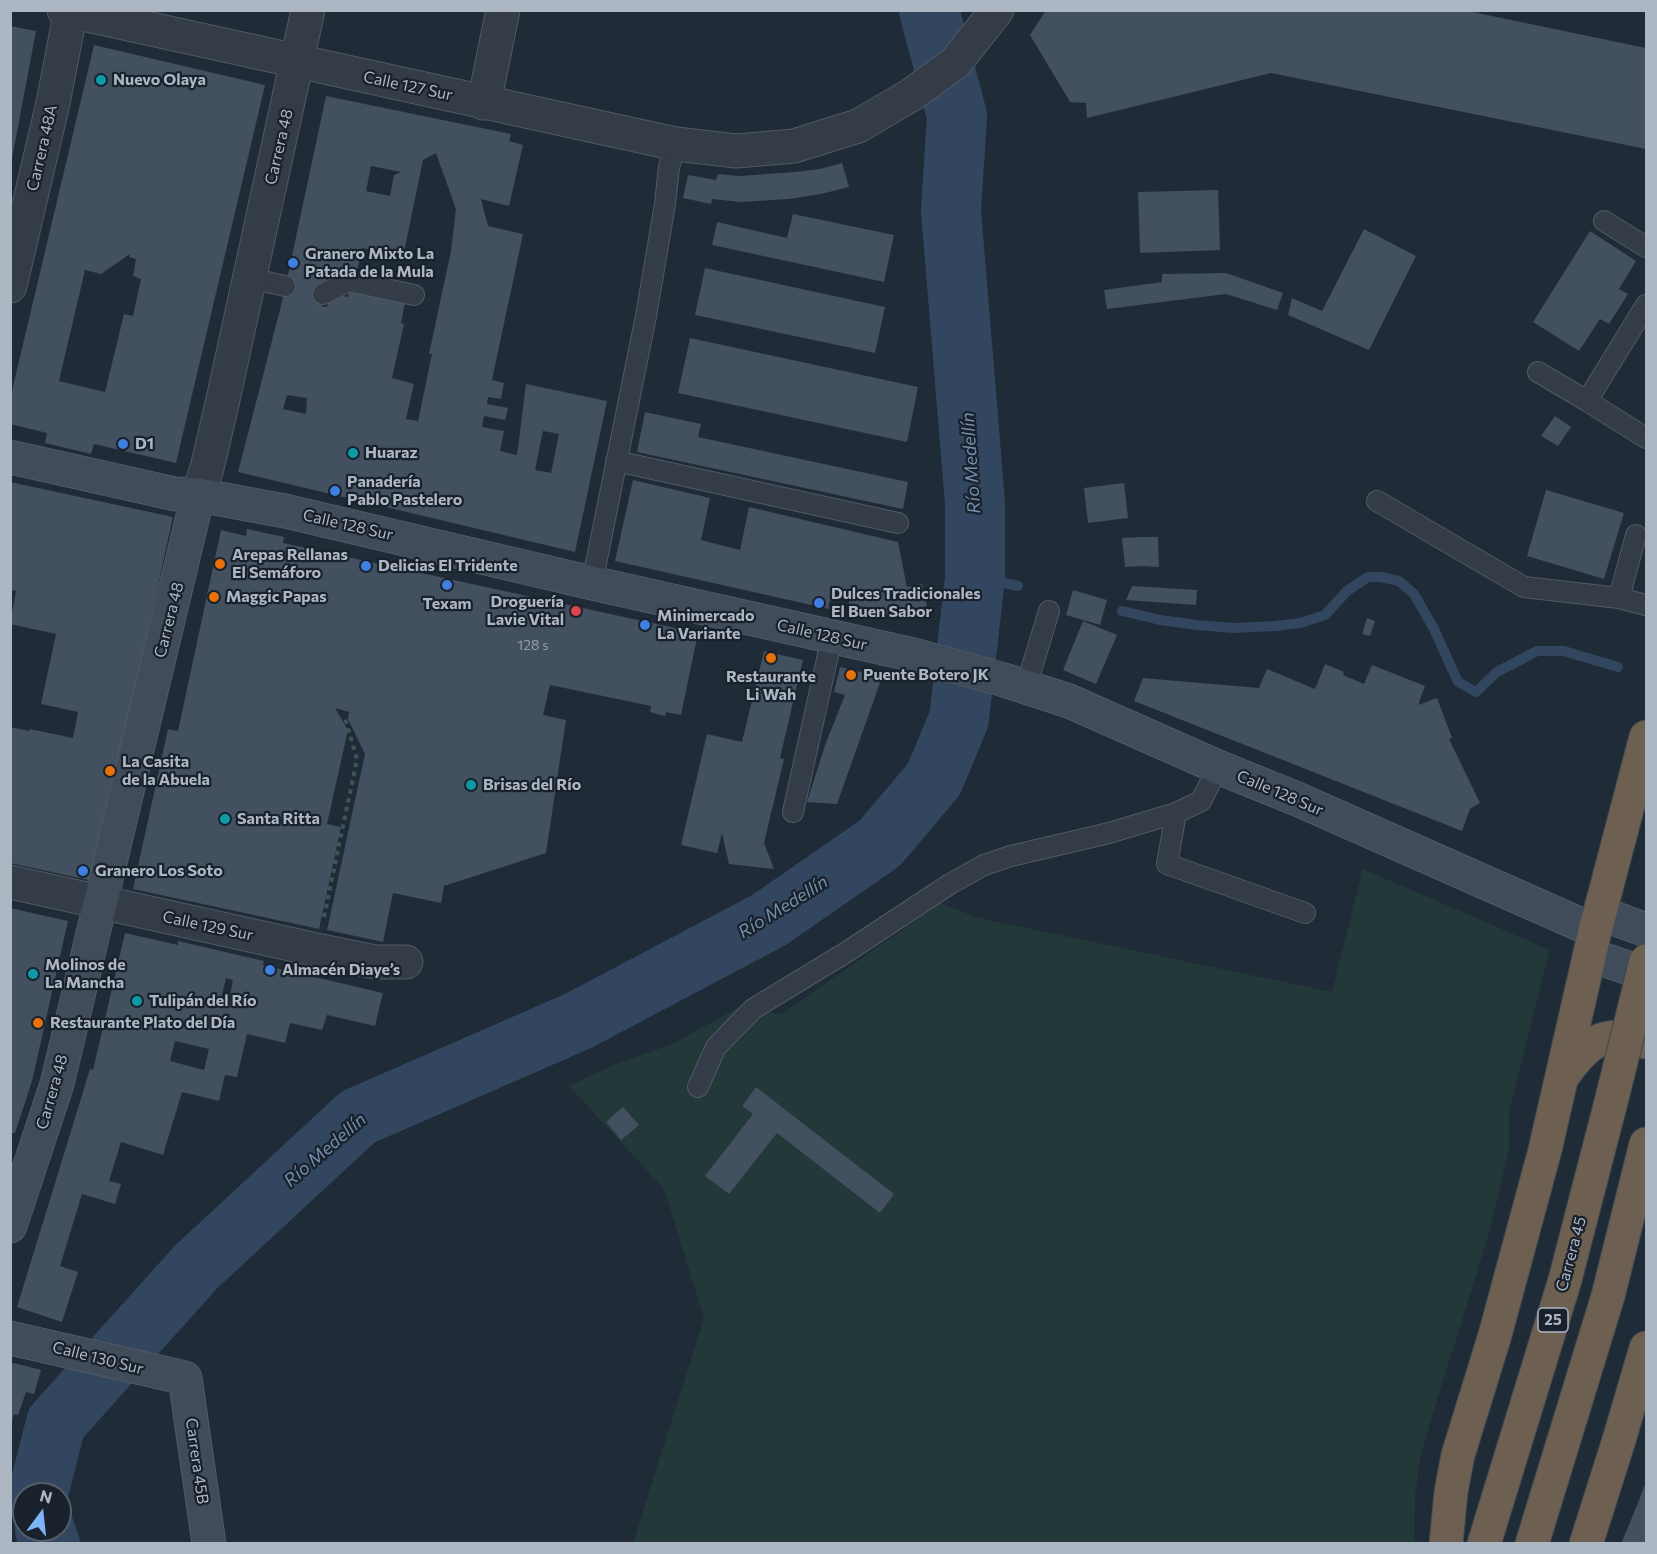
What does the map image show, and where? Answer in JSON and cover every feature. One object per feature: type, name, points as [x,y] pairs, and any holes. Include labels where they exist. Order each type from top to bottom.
[{"type":"highway","points":[[1446,1544],[1451,1492],[1458,1455],[1501,1312],[1545,1150],[1595,933],[1647,737]]},
{"type":"highway","name":"Carrera 45","points":[[1484,1544],[1565,1280],[1647,961]]},
{"type":"highway","points":[[1560,1081],[1574,1061],[1601,1038],[1617,1037],[1647,1042]]},
{"type":"highway","points":[[1532,1544],[1608,1296],[1647,1144]]},
{"type":"highway","points":[[1586,1544],[1647,1348]]},
{"type":"street","name":"Carrera 48","points":[[10,1226],[57,1084],[198,495],[207,468],[222,404],[308,10]]},
{"type":"street","points":[[484,103],[503,10]]},
{"type":"street","name":"Calle 127 Sur","points":[[68,11],[676,144],[736,151],[794,146],[858,126],[911,95],[956,62],[998,10]]},
{"type":"street","name":"Carrera 48A","points":[[10,286],[53,103],[68,11]]},
{"type":"street","name":"Calle 128 Sur","points":[[10,457],[175,494],[198,495],[285,511],[914,655],[1069,701],[1308,804],[1595,933],[1647,974]]},
{"type":"street","name":"Calle 129 Sur","points":[[10,882],[375,962],[406,962]]},
{"type":"street","name":"Calle 128 Sur","points":[[1595,933],[1647,930]]},
{"type":"street","name":"Calle 130 Sur","points":[[10,1338],[184,1378]]},
{"type":"street","name":"Carrera 45B","points":[[184,1378],[209,1544]]},
{"type":"lane","points":[[592,583],[646,316],[665,204],[669,166],[676,144]]},
{"type":"lane","points":[[1604,221],[1647,247]]},
{"type":"lane","points":[[249,278],[285,286]]},
{"type":"lane","points":[[323,294],[350,281],[414,295]]},
{"type":"lane","points":[[1587,401],[1647,305]]},
{"type":"lane","points":[[1538,372],[1647,438]]},
{"type":"lane","points":[[616,461],[898,523]]},
{"type":"lane","points":[[1377,501],[1524,587],[1619,598],[1647,605]]},
{"type":"lane","points":[[1619,598],[1636,535]]},
{"type":"lane","points":[[1015,684],[1049,611]]},
{"type":"lane","points":[[793,812],[832,637]]},
{"type":"lane","points":[[698,1087],[716,1047],[753,1009],[845,953],[950,884],[993,862],[1109,833],[1176,813],[1201,801],[1218,767]]},
{"type":"lane","points":[[1176,813],[1167,864],[1305,913]]},
{"type":"path","points":[[322,926],[357,759],[345,718]]},
{"type":"green space","points":[[1363,869],[1550,950],[1509,1111],[1509,1150],[1487,1240],[1420,1459],[1415,1497],[1414,1543],[633,1543],[704,1318],[664,1189],[569,1086],[613,1065],[672,1044],[741,1006],[780,1015],[941,903],[979,918],[1332,992]]},
{"type":"building","points":[[1046,10],[1463,10],[1646,48],[1646,149],[1271,73],[1087,118],[1086,103],[1070,102],[1030,35]]},
{"type":"building","points":[[10,26],[36,31],[12,159],[10,159]]},
{"type":"building","points":[[94,45],[265,85],[176,463],[94,444],[91,454],[45,443],[47,433],[10,424],[10,399]],"holes":[[[130,254],[129,257],[136,259],[133,276],[141,279],[133,316],[124,314],[105,392],[59,381],[85,270],[101,274]]]},
{"type":"building","points":[[326,96],[511,134],[509,141],[523,145],[509,206],[481,199],[488,226],[523,234],[492,380],[504,383],[501,399],[488,397],[487,404],[508,408],[505,420],[484,416],[482,427],[504,431],[500,451],[517,455],[526,384],[607,401],[575,552],[238,472],[283,298]],"holes":[[[436,153],[456,209],[451,251],[429,354],[432,354],[418,421],[406,419],[414,384],[392,378],[404,324],[401,323],[405,303],[349,292],[348,297],[330,293],[327,307],[321,306],[328,269],[350,274],[351,270],[357,271],[362,248],[403,257],[423,160]],[[371,166],[401,172],[394,175],[390,196],[366,191]],[[287,395],[307,398],[306,414],[283,409]],[[543,431],[559,434],[551,473],[535,470]]]},
{"type":"building","points":[[842,163],[849,187],[821,194],[741,202],[712,199],[711,204],[683,198],[688,175],[716,180],[718,174],[740,176],[794,172],[820,169]]},
{"type":"building","points":[[1218,190],[1220,250],[1140,253],[1138,192]]},
{"type":"building","points":[[793,214],[894,235],[884,282],[712,245],[717,222],[787,238]]},
{"type":"building","points":[[1364,229],[1416,256],[1369,350],[1288,315],[1292,298],[1322,311]]},
{"type":"building","points":[[1590,231],[1636,261],[1619,289],[1628,294],[1609,324],[1600,319],[1579,351],[1533,322]]},
{"type":"building","points":[[705,268],[885,307],[875,353],[695,315]]},
{"type":"building","points":[[1226,273],[1283,293],[1277,310],[1226,294],[1107,309],[1104,290],[1162,282],[1162,274]]},
{"type":"building","points":[[690,338],[918,387],[907,442],[678,393]]},
{"type":"building","points":[[645,412],[701,424],[698,437],[908,482],[903,509],[637,452]]},
{"type":"building","points":[[1555,416],[1571,427],[1558,446],[1541,436]]},
{"type":"building","points":[[633,480],[710,498],[701,540],[740,550],[749,507],[898,542],[907,587],[922,584],[927,606],[876,618],[852,615],[848,598],[829,602],[829,609],[615,561]]},
{"type":"building","points":[[10,482],[173,517],[93,881],[10,863],[10,727],[73,738],[78,712],[41,704],[56,634],[10,624],[16,591],[10,590]]},
{"type":"building","points":[[1124,483],[1128,518],[1088,523],[1084,488]]},
{"type":"building","points":[[1546,490],[1624,513],[1604,579],[1527,556]]},
{"type":"building","points":[[247,529],[284,537],[283,543],[698,633],[681,715],[666,712],[665,716],[650,712],[651,706],[550,685],[543,715],[566,720],[546,853],[444,886],[441,903],[393,893],[383,942],[327,930],[365,754],[348,719],[349,712],[335,708],[348,730],[327,824],[341,827],[319,929],[133,889],[168,729],[178,731],[221,530],[246,536]]},
{"type":"building","points":[[1158,537],[1159,567],[1125,567],[1122,538]]},
{"type":"building","points":[[1132,586],[1197,590],[1196,605],[1126,600]]},
{"type":"building","points":[[1073,590],[1107,600],[1100,625],[1066,615]]},
{"type":"building","points":[[1367,618],[1375,621],[1370,636],[1362,634]]},
{"type":"building","points":[[1083,621],[1117,635],[1096,684],[1063,670]]},
{"type":"building","points":[[764,651],[803,660],[780,758],[784,759],[764,843],[774,869],[729,864],[722,833],[717,853],[681,845],[707,734],[742,742]]},
{"type":"building","points":[[1325,664],[1364,684],[1372,665],[1425,686],[1418,705],[1437,698],[1452,738],[1449,739],[1480,803],[1470,809],[1462,831],[1134,701],[1143,678],[1259,688],[1267,669],[1315,689]]},
{"type":"building","points":[[840,667],[882,677],[837,804],[807,802],[825,745],[845,695],[834,692]]},
{"type":"building","name":"Molinos de La Mancha","points":[[10,908],[68,921],[32,1081],[15,1133],[10,1133]]},
{"type":"building","points":[[125,933],[178,945],[178,941],[264,961],[263,965],[383,993],[375,1026],[327,1015],[322,1030],[290,1023],[285,1043],[247,1034],[237,1077],[225,1075],[219,1101],[182,1092],[163,1155],[121,1142],[109,1181],[121,1184],[115,1204],[82,1194],[60,1266],[78,1272],[62,1322],[17,1307],[90,1069],[93,1070]],"holes":[[[226,978],[233,980],[229,1000],[221,999]],[[175,1041],[209,1049],[204,1070],[170,1061]]]},
{"type":"building","points":[[756,1087],[894,1194],[880,1213],[777,1133],[729,1194],[705,1176],[753,1114],[742,1106]]},
{"type":"building","points":[[623,1107],[639,1125],[621,1140],[606,1122]]},
{"type":"building","points":[[10,1362],[41,1370],[34,1394],[26,1392],[18,1415],[14,1414],[11,1425]]},
{"type":"building","points":[[1646,1482],[1646,1544],[1621,1544],[1635,1510]]},
{"type":"waterway","name":"Río Medellín","points":[[41,1482],[56,1423],[196,1267],[358,1117],[578,1021],[769,920],[880,843],[934,779],[959,719],[975,577],[975,503],[951,211],[957,116],[929,10]]},
{"type":"waterway","points":[[975,577],[1018,586]]},
{"type":"waterway","points":[[1122,611],[1160,620],[1233,628],[1300,623],[1325,615],[1347,591],[1368,577],[1381,577],[1399,581],[1414,594],[1434,629],[1458,682],[1476,692],[1497,672],[1537,651],[1564,651],[1618,667]]},
{"type":"place","name":"Nuevo Olaya","points":[[101,80]]},
{"type":"place","name":"Granero Mixto La Patada de la Mula","points":[[293,263]]},
{"type":"place","name":"D1","points":[[123,444]]},
{"type":"place","name":"Huaraz","points":[[353,453]]},
{"type":"place","name":"Panadería Pablo Pastelero","points":[[335,491]]},
{"type":"place","name":"Arepas Rellanas El Semáforo","points":[[220,564]]},
{"type":"place","name":"Delicias El Tridente","points":[[366,566]]},
{"type":"place","name":"Texam","points":[[447,585]]},
{"type":"place","name":"Maggic Papas","points":[[214,597]]},
{"type":"place","name":"Dulces Tradicionales El Buen Sabor","points":[[819,603]]},
{"type":"place","name":"Droguería Lavie Vital","points":[[576,611]]},
{"type":"place","name":"Minimercado La Variante","points":[[645,625]]},
{"type":"place","name":"Restaurante Li Wah","points":[[771,658]]},
{"type":"place","name":"Puente Botero JK","points":[[851,675]]},
{"type":"place","name":"La Casita de la Abuela","points":[[110,771]]},
{"type":"place","name":"Brisas del Río","points":[[471,785]]},
{"type":"place","name":"Santa Ritta","points":[[225,819]]},
{"type":"place","name":"Granero Los Soto","points":[[83,871]]},
{"type":"place","name":"Almacén Diaye’s","points":[[270,970]]},
{"type":"place","name":"Molinos de La Mancha","points":[[33,974]]},
{"type":"place","name":"Tulipán del Río","points":[[137,1001]]},
{"type":"place","name":"Restaurante Plato del Día","points":[[38,1023]]}]
